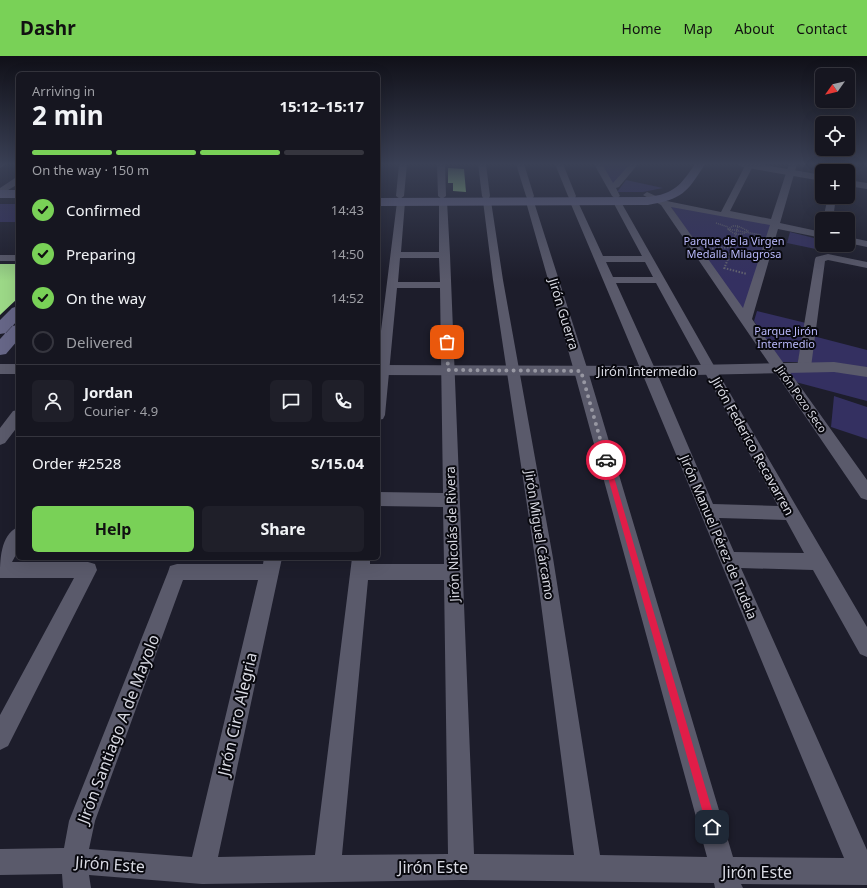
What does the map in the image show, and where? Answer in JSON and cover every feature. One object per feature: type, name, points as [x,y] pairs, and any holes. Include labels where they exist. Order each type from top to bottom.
[{"type":"main road","points":[[0,330],[16,313]]},
{"type":"main road","points":[[0,350],[16,332]]},
{"type":"street","points":[[380,385],[393,286],[401,203]]},
{"type":"street","name":"Jirón Nicolás de Rivera","points":[[442,203],[446,285],[450,500],[454,572],[461,867]]},
{"type":"street","name":"Jirón Miguel Cárcamo","points":[[488,203],[498,280],[544,558],[589,869]]},
{"type":"street","name":"Jirón Guerra","points":[[531,203],[727,880]]},
{"type":"street","name":"Jirón Manuel Pérez de Tudela","points":[[575,203],[649,371],[728,560],[865,872]]},
{"type":"street","name":"Jirón Federico Recavarren","points":[[619,203],[648,259],[710,371],[867,647]]},
{"type":"street","name":"Jirón Pozo Seco","points":[[659,203],[781,369],[867,493]]},
{"type":"street","points":[[674,203],[815,233]]},
{"type":"street","points":[[725,214],[730,203]]},
{"type":"street","points":[[745,321],[781,203]]},
{"type":"street","points":[[855,241],[867,244]]},
{"type":"street","points":[[395,256],[445,255]]},
{"type":"street","points":[[804,367],[820,259],[823,257],[867,265]]},
{"type":"street","points":[[0,258],[16,258]]},
{"type":"street","points":[[600,260],[648,259]]},
{"type":"street","points":[[609,280],[660,280]]},
{"type":"street","points":[[393,286],[446,285]]},
{"type":"street","name":"Jirón Intermedio","points":[[381,370],[710,371],[834,367],[867,372]]},
{"type":"street","points":[[0,369],[16,369]]},
{"type":"street","points":[[0,439],[16,418]]},
{"type":"street","points":[[380,499],[450,500]]},
{"type":"street","points":[[708,511],[790,513]]},
{"type":"street","points":[[0,564],[16,538]]},
{"type":"street","points":[[728,560],[819,562]]},
{"type":"street","name":"Jirón Santiago A de Mayolo","points":[[77,888],[74,861],[82,821],[177,572],[271,565]]},
{"type":"street","name":"Jirón Ciro Alegria","points":[[202,871],[271,565]]},
{"type":"street","points":[[327,868],[360,565],[454,572]]},
{"type":"street","points":[[0,570],[88,570],[0,738]]},
{"type":"street","name":"Jirón Este","points":[[0,862],[74,861],[202,871],[461,867],[589,869],[727,880],[865,872]]},
{"type":"path","points":[[728,229],[733,226],[738,226],[746,229],[748,231],[747,232]]},
{"type":"path","points":[[722,273],[737,234],[738,226]]},
{"type":"path","points":[[728,229],[764,236]]},
{"type":"path","points":[[728,229],[732,233],[742,235],[747,232]]},
{"type":"path","points":[[703,250],[732,247]]},
{"type":"path","points":[[724,268],[752,275]]},
{"type":"green space","points":[[0,204],[16,204],[16,222],[0,222]]},
{"type":"green space","name":"Parque de la Virgen Medalla Milagrosa","points":[[669,204],[772,224],[743,315]]},
{"type":"green space","points":[[790,232],[815,238],[815,249],[787,243]]},
{"type":"green space","name":"Parque Jirón Intermedio","points":[[757,311],[806,323],[798,362],[781,362],[754,321]]},
{"type":"green space","points":[[813,336],[867,350],[867,369],[807,365]]},
{"type":"green space","points":[[817,370],[867,375],[867,401],[788,380],[786,372]]},
{"type":"green space","points":[[834,396],[867,407],[867,439],[831,427]]},
{"type":"building","points":[[0,264],[16,264],[16,300],[0,315]]},
{"type":"way so far","points":[[447,342],[448,370],[581,371],[606,460]]},
{"type":"route","points":[[606,460],[712,827]]}]
